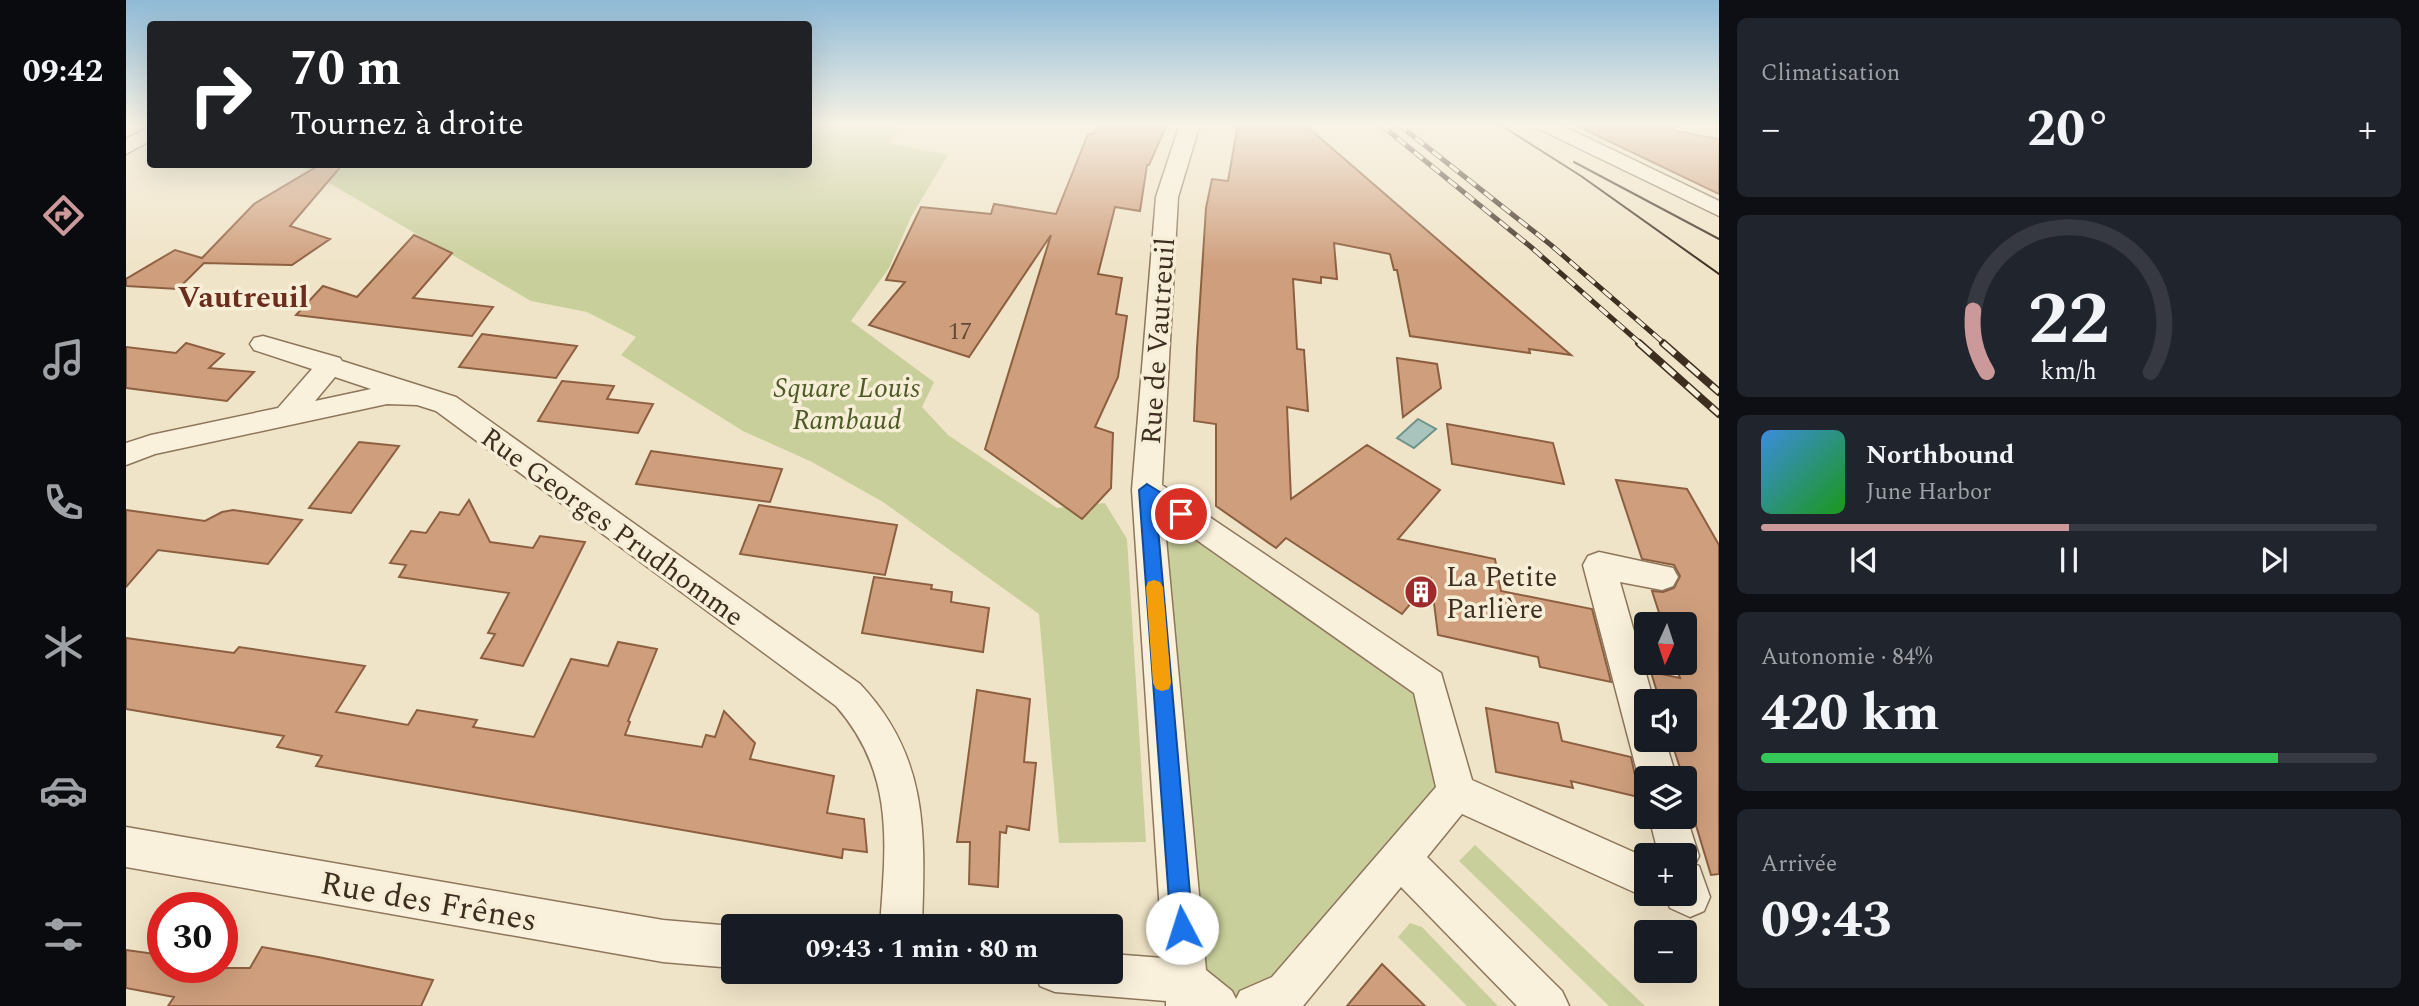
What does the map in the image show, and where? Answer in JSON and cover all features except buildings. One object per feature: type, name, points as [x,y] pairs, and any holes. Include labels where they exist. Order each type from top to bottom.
[{"type":"street","name":"Rue de Vautreuil","points":[[1175,171],[1167,197],[1153,494],[1197,998]]},
{"type":"street","points":[[1641,171],[1719,209]]},
{"type":"street","points":[[263,344],[413,394]]},
{"type":"street","points":[[288,414],[331,365]]},
{"type":"street","name":"Rue Georges Prudhomme","points":[[126,454],[151,445],[288,414],[387,395],[413,394],[432,397],[446,404],[837,687],[865,712],[878,731],[896,780],[905,839],[902,914]]},
{"type":"street","points":[[1153,494],[1429,684],[1456,792]]},
{"type":"street","points":[[1634,693],[1599,565],[1662,577]]},
{"type":"street","points":[[1255,1006],[1287,992],[1456,792]]},
{"type":"street","points":[[1456,792],[1634,872]]},
{"type":"street","name":"Rue des Frênes","points":[[126,847],[663,941],[721,946]]},
{"type":"street","points":[[1400,858],[1547,1006]]},
{"type":"street","points":[[1123,984],[1197,998]]},
{"type":"green space","name":"Square Louis Rambaud","points":[[308,171],[938,171],[911,217],[889,268],[851,321],[934,382],[922,407],[948,435],[1057,508],[1105,503],[1127,539],[1146,842],[1059,843],[1039,614],[883,502],[812,462],[743,431],[621,355],[636,337],[587,312],[531,301]]},
{"type":"green space","points":[[1147,490],[1429,684],[1456,792],[1287,992],[1217,1006],[1186,981]]},
{"type":"green space","points":[[1475,845],[1645,1006],[1609,1006],[1459,861]]},
{"type":"green space","points":[[1410,923],[1422,927],[1498,1006],[1467,1006],[1398,937]]},
{"type":"water","points":[[1418,419],[1436,429],[1414,448],[1397,438]]},
{"type":"tram line","points":[[1573,171],[1719,274]]},
{"type":"tram line","points":[[1591,171],[1719,239]]},
{"type":"railway","points":[[1438,171],[1531,247],[1641,344]]},
{"type":"railway","points":[[1457,171],[1551,245],[1665,344]]},
{"type":"railway","points":[[1639,343],[1719,414]]},
{"type":"railway","points":[[1663,343],[1719,392]]},
{"type":"slow traffic","points":[[1154,587],[1162,683]]},
{"type":"place","name":"La Petite Parlière","points":[[1421,592]]},
{"type":"district","name":"Vautreuil","points":[[243,297]]},
{"type":"route","points":[[1181,514],[1147,490],[1182,928]]}]
